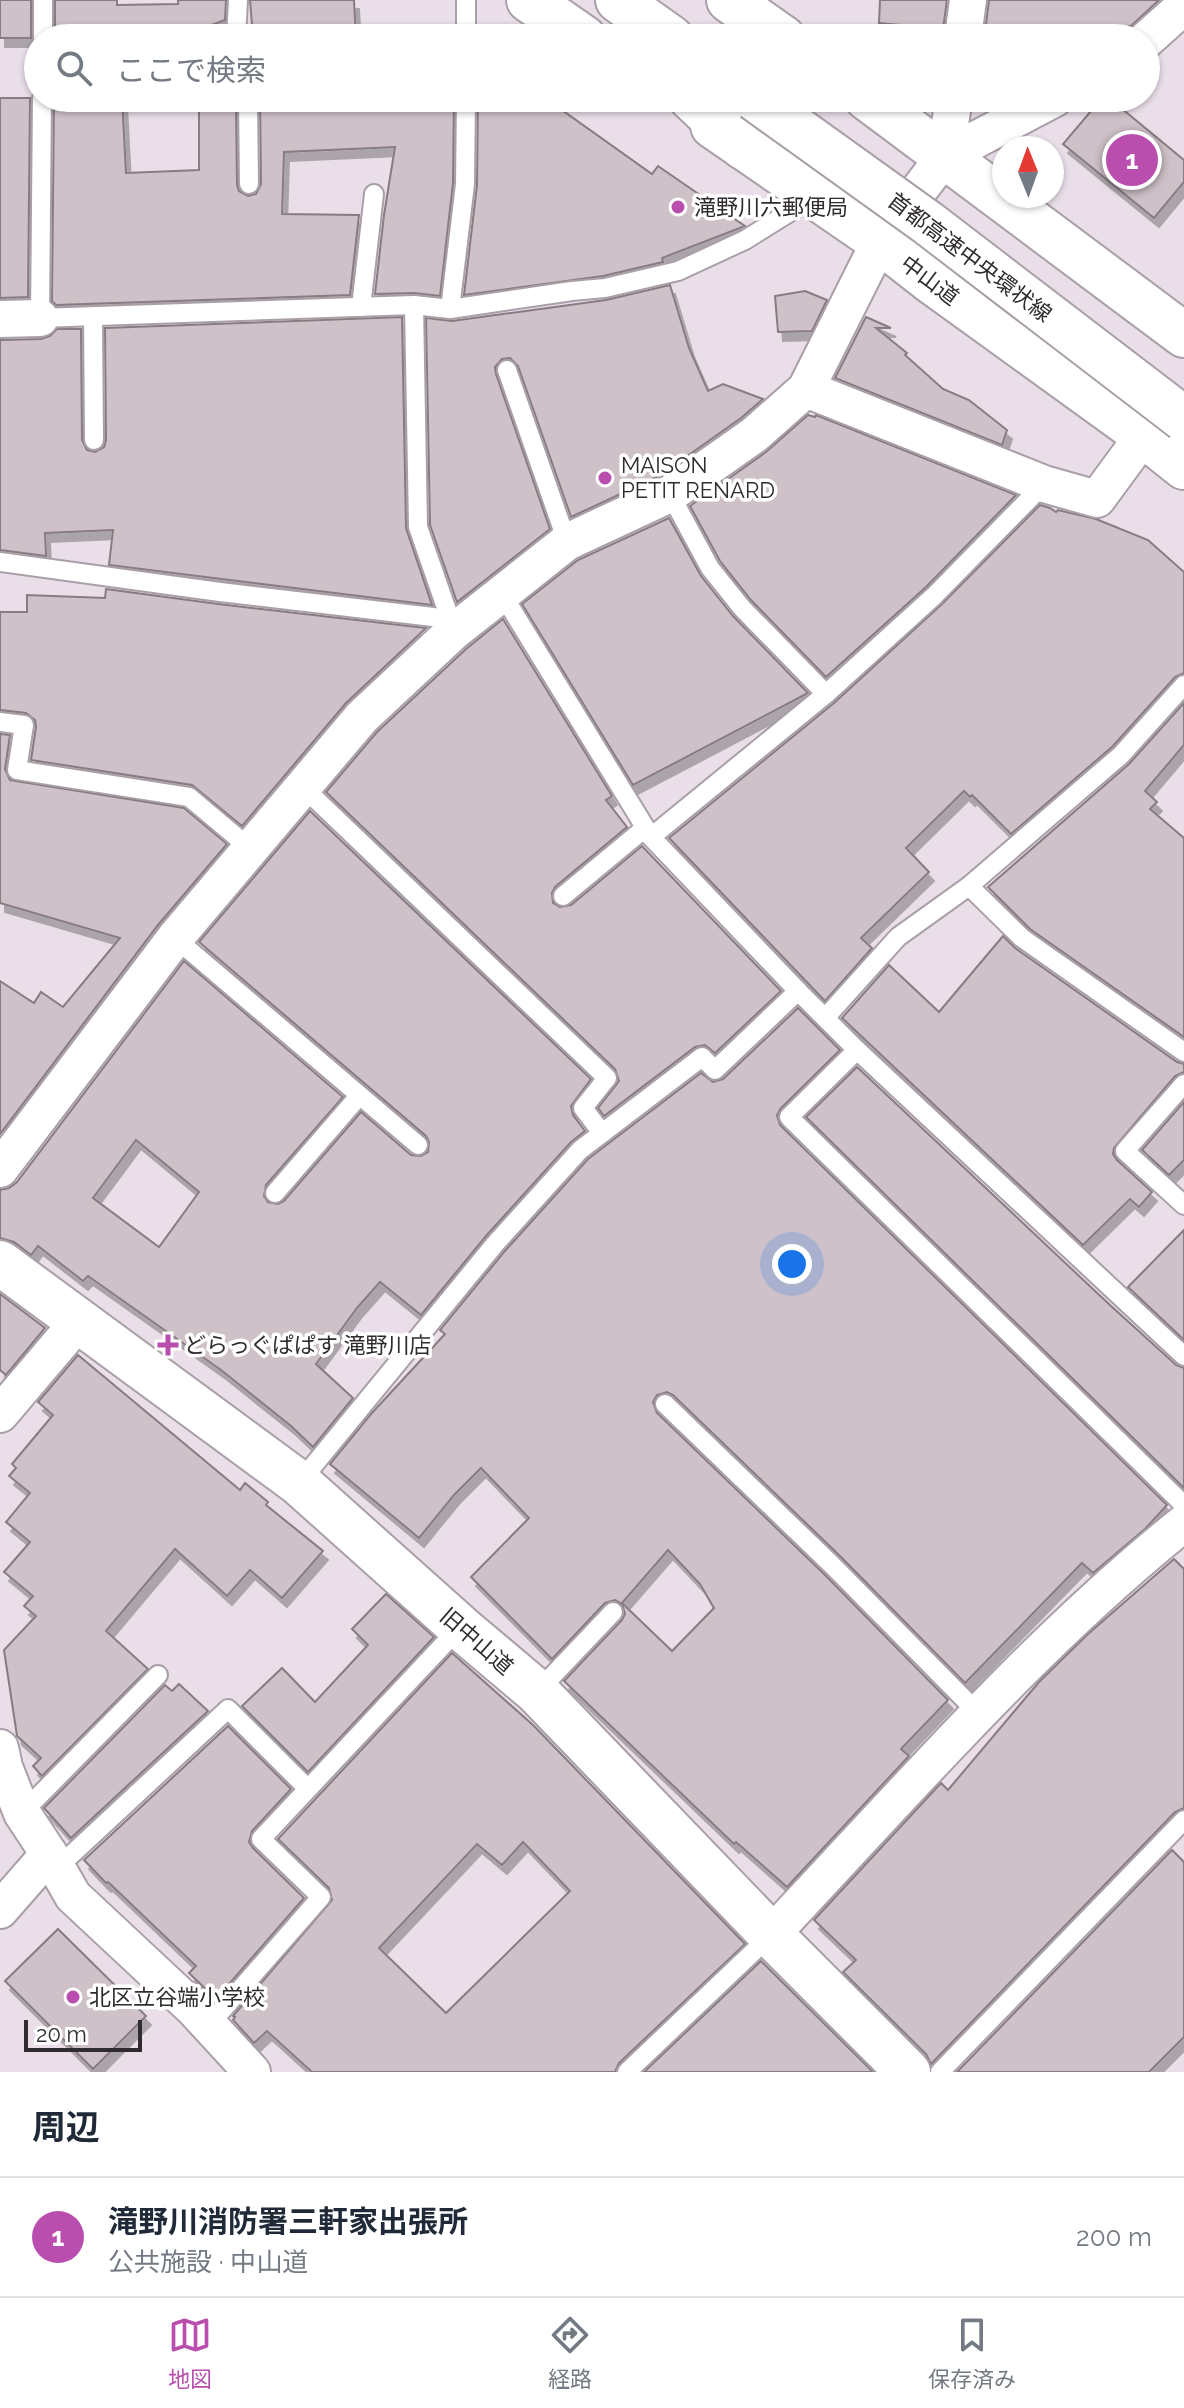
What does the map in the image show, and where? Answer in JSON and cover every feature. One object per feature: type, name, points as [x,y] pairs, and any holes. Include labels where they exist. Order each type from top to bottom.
[{"type":"main road","points":[[529,0],[564,24]]},
{"type":"main road","points":[[585,0],[612,24]]},
{"type":"main road","points":[[618,0],[651,24]]},
{"type":"main road","points":[[657,0],[688,24]]},
{"type":"main road","points":[[729,0],[763,24]]},
{"type":"main road","name":"中山道","points":[[692,112],[880,241],[1184,467]]},
{"type":"main road","points":[[706,112],[743,147]]},
{"type":"main road","name":"首都高速中央環状線","points":[[773,112],[928,223],[1184,419]]},
{"type":"main road","name":"首都高速中央環状線","points":[[802,112],[1184,405]]},
{"type":"main road","points":[[886,112],[1184,335]]},
{"type":"main road","name":"旧中山道","points":[[0,1263],[299,1483],[537,1692],[908,2072]]},
{"type":"street","points":[[965,24],[968,0]]},
{"type":"street","points":[[1160,27],[1184,6]]},
{"type":"street","points":[[945,156],[952,112]]},
{"type":"street","points":[[0,1169],[175,938],[362,717],[451,626],[567,542],[670,494],[754,435],[806,389],[880,241],[945,156],[1028,112]]},
{"type":"street","points":[[0,319],[40,318]]},
{"type":"street","points":[[806,389],[1044,484],[1097,499],[1144,435]]},
{"type":"street","points":[[0,1414],[79,1321]]},
{"type":"street","points":[[771,1935],[979,1714],[1085,1609],[1180,1528]]},
{"type":"street","points":[[0,1748],[4,1767],[33,1841],[73,1896],[209,2025],[252,2072]]},
{"type":"street","points":[[0,1910],[33,1841]]},
{"type":"lane","points":[[43,0],[43,24]]},
{"type":"lane","points":[[237,24],[238,0]]},
{"type":"lane","points":[[466,0],[466,24]]},
{"type":"lane","points":[[42,112],[40,318],[414,305],[450,309],[605,288],[678,271],[745,240],[816,196]]},
{"type":"lane","points":[[248,112],[249,184]]},
{"type":"lane","points":[[450,309],[465,184],[466,112]]},
{"type":"lane","points":[[361,307],[374,194]]},
{"type":"lane","points":[[0,562],[451,626],[418,527],[414,305]]},
{"type":"lane","points":[[93,317],[94,440]]},
{"type":"lane","points":[[507,370],[567,542]]},
{"type":"lane","points":[[563,896],[826,694],[934,596],[1044,484]]},
{"type":"lane","points":[[670,494],[710,568],[742,608],[826,694]]},
{"type":"lane","points":[[501,592],[648,833],[857,1050],[1184,1356]]},
{"type":"lane","points":[[825,1018],[898,937],[969,886],[1130,747],[1184,685]]},
{"type":"lane","points":[[0,722],[24,725],[17,770],[189,797],[251,849]]},
{"type":"lane","points":[[303,787],[607,1078],[583,1108],[602,1133]]},
{"type":"lane","points":[[969,886],[1022,938],[1184,1052]]},
{"type":"lane","points":[[175,938],[418,1145]]},
{"type":"lane","points":[[299,1483],[495,1244],[580,1150],[702,1057],[715,1070],[798,991]]},
{"type":"lane","points":[[857,1050],[789,1117],[1180,1528]]},
{"type":"lane","points":[[1184,1084],[1125,1151],[1184,1205]]},
{"type":"lane","points":[[275,1193],[359,1096]]},
{"type":"lane","points":[[665,1404],[832,1565],[979,1714]]},
{"type":"lane","points":[[537,1692],[613,1612]]},
{"type":"lane","points":[[209,2025],[321,1897],[261,1839],[460,1627]]},
{"type":"lane","points":[[33,1841],[158,1675]]},
{"type":"lane","points":[[33,1841],[228,1709],[307,1788]]},
{"type":"lane","points":[[940,2072],[1184,1820]]},
{"type":"lane","points":[[627,2072],[771,1935]]},
{"type":"building","points":[[0,0],[31,0],[31,24],[24,24],[24,38],[0,38]]},
{"type":"building","points":[[55,0],[117,0],[117,5],[226,0],[225,20],[214,24],[55,24]]},
{"type":"building","points":[[250,0],[354,0],[355,24],[252,24]]},
{"type":"building","points":[[880,0],[947,0],[944,24],[879,23]]},
{"type":"building","points":[[989,0],[1159,0],[1133,24],[986,24]]},
{"type":"building","points":[[0,98],[24,98],[24,112],[30,112],[28,297],[0,298]]},
{"type":"building","points":[[54,112],[123,112],[126,173],[199,170],[199,112],[236,112],[237,185],[239,191],[248,196],[256,194],[261,184],[260,112],[454,112],[453,183],[440,296],[375,294],[395,147],[284,152],[282,214],[359,215],[350,295],[56,305],[52,301]]},
{"type":"building","points":[[478,112],[565,112],[652,174],[658,166],[745,226],[662,258],[663,262],[603,276],[464,295],[477,185]]},
{"type":"building","points":[[1090,112],[1126,112],[1184,160],[1184,182],[1154,218],[1064,145]]},
{"type":"building","points":[[670,285],[689,348],[708,391],[723,384],[763,399],[659,476],[571,517],[518,366],[510,358],[502,359],[495,367],[496,374],[550,529],[457,602],[430,525],[426,318],[452,321],[606,300]]},
{"type":"building","points":[[805,291],[827,300],[812,331],[778,332],[775,296]]},
{"type":"building","points":[[402,317],[406,528],[432,605],[109,565],[113,530],[45,533],[46,556],[0,550],[0,340],[41,339],[57,329],[81,329],[82,440],[87,450],[95,452],[104,447],[106,440],[105,328]]},
{"type":"building","points":[[866,317],[891,328],[876,328],[943,389],[969,400],[1007,430],[1002,445],[835,378]]},
{"type":"building","points":[[808,415],[816,415],[1016,495],[926,587],[826,677],[751,600],[720,561],[690,506],[766,452]]},
{"type":"building","points":[[1040,505],[1056,512],[1096,519],[1148,540],[1184,572],[1184,673],[1175,677],[1113,746],[1011,834],[972,795],[970,797],[964,791],[906,848],[929,872],[861,938],[872,948],[825,1001],[669,838],[834,703],[942,604]]},
{"type":"building","points":[[669,518],[701,576],[733,616],[808,693],[633,785],[522,604],[578,560]]},
{"type":"building","points":[[106,589],[426,628],[346,703],[242,826],[192,785],[31,760],[35,720],[26,713],[0,710],[0,612],[27,612],[27,595],[105,598]]},
{"type":"building","points":[[503,619],[612,796],[606,800],[627,827],[555,887],[553,903],[560,907],[571,905],[642,846],[781,991],[715,1053],[705,1045],[695,1047],[604,1116],[598,1108],[619,1081],[615,1069],[326,792],[377,732]]},
{"type":"building","points":[[1184,703],[1184,745],[1145,791],[1157,802],[1150,809],[1184,838],[1184,1037],[1030,929],[988,887],[1129,764]]},
{"type":"building","points":[[0,734],[10,735],[5,769],[10,780],[184,808],[227,844],[158,925],[0,1134],[0,981],[34,1003],[41,992],[63,1007],[120,938],[0,903]]},
{"type":"building","points":[[310,811],[591,1079],[571,1106],[573,1115],[585,1131],[571,1142],[486,1236],[421,1315],[380,1282],[357,1308],[316,1364],[353,1398],[313,1447],[221,1370],[88,1276],[83,1281],[38,1246],[31,1255],[14,1242],[0,1238],[0,1190],[17,1182],[184,961],[343,1097],[266,1185],[264,1196],[268,1202],[278,1204],[284,1201],[361,1112],[411,1155],[421,1156],[428,1152],[426,1136],[199,942]],"holes":[[[136,1140],[199,1192],[159,1247],[93,1198]]]},
{"type":"building","points":[[1003,936],[1015,948],[1184,1064],[1184,1072],[1175,1076],[1114,1148],[1113,1154],[1117,1160],[1152,1192],[1139,1207],[1130,1199],[1083,1245],[842,1018],[889,965],[939,1012]]},
{"type":"building","points":[[798,1008],[840,1050],[781,1108],[777,1115],[780,1125],[1167,1505],[1145,1529],[1093,1573],[1082,1563],[965,1683],[840,1556],[673,1395],[667,1392],[657,1395],[653,1402],[657,1413],[824,1574],[948,1700],[901,1749],[909,1756],[787,1887],[736,1842],[734,1844],[564,1681],[622,1620],[625,1614],[622,1604],[615,1600],[605,1603],[552,1659],[471,1577],[529,1518],[481,1468],[419,1538],[330,1464],[371,1414],[445,1334],[440,1330],[504,1252],[588,1159],[701,1073],[713,1082],[723,1079]],"holes":[[[668,1550],[700,1584],[714,1608],[672,1651],[622,1603]]]},
{"type":"building","points":[[857,1067],[1111,1306],[1176,1365],[1184,1368],[1184,1488],[806,1117]]},
{"type":"building","points":[[1184,1102],[1184,1160],[1169,1175],[1142,1150]]},
{"type":"building","points":[[1184,1230],[1184,1340],[1128,1287]]},
{"type":"building","points":[[0,1294],[45,1328],[6,1375],[0,1370]]},
{"type":"building","points":[[78,1355],[240,1490],[245,1483],[268,1502],[266,1505],[323,1551],[282,1598],[250,1570],[227,1596],[175,1549],[106,1631],[148,1669],[42,1776],[33,1766],[41,1758],[17,1736],[4,1650],[36,1616],[24,1606],[33,1596],[4,1572],[30,1542],[6,1522],[30,1493],[9,1476],[16,1468],[12,1464],[53,1415],[38,1402]]},
{"type":"building","points":[[1174,1559],[1184,1569],[1184,1808],[1175,1812],[931,2064],[926,2054],[843,1972],[856,1960],[814,1920],[941,1783],[948,1790],[1039,1682],[1088,1634]]},
{"type":"building","points":[[386,1594],[434,1637],[308,1772],[242,1706],[282,1668],[315,1702],[368,1645],[352,1629]]},
{"type":"building","points":[[452,1653],[533,1725],[745,1944],[619,2063],[615,2072],[312,2072],[267,2031],[254,2043],[233,2020],[233,2016],[332,1900],[329,1888],[278,1839]],"holes":[[[523,1842],[570,1891],[446,2013],[379,1948],[477,1844],[502,1865]]]},
{"type":"building","points":[[179,1684],[208,1711],[71,1838],[44,1808],[165,1685],[172,1691]]},
{"type":"building","points":[[228,1726],[291,1789],[252,1831],[249,1842],[304,1898],[216,1999],[189,1973],[196,1966],[84,1860]]},
{"type":"building","points":[[1172,1850],[1184,1862],[1184,2037],[1149,2072],[957,2072]]},
{"type":"building","points":[[58,1929],[146,2016],[93,2069],[5,1981]]},
{"type":"building","points":[[761,1961],[873,2072],[644,2072]]},
{"type":"place","name":"滝野川消防署三軒家出張所","points":[[1132,160]]},
{"type":"place","name":"滝野川六郵便局","points":[[678,207]]},
{"type":"place","name":"MAISON PETIT RENARD","points":[[605,478]]},
{"type":"place","name":"どらっぐぱぱす 滝野川店","points":[[168,1345]]},
{"type":"place","name":"北区立谷端小学校","points":[[73,1997]]}]
